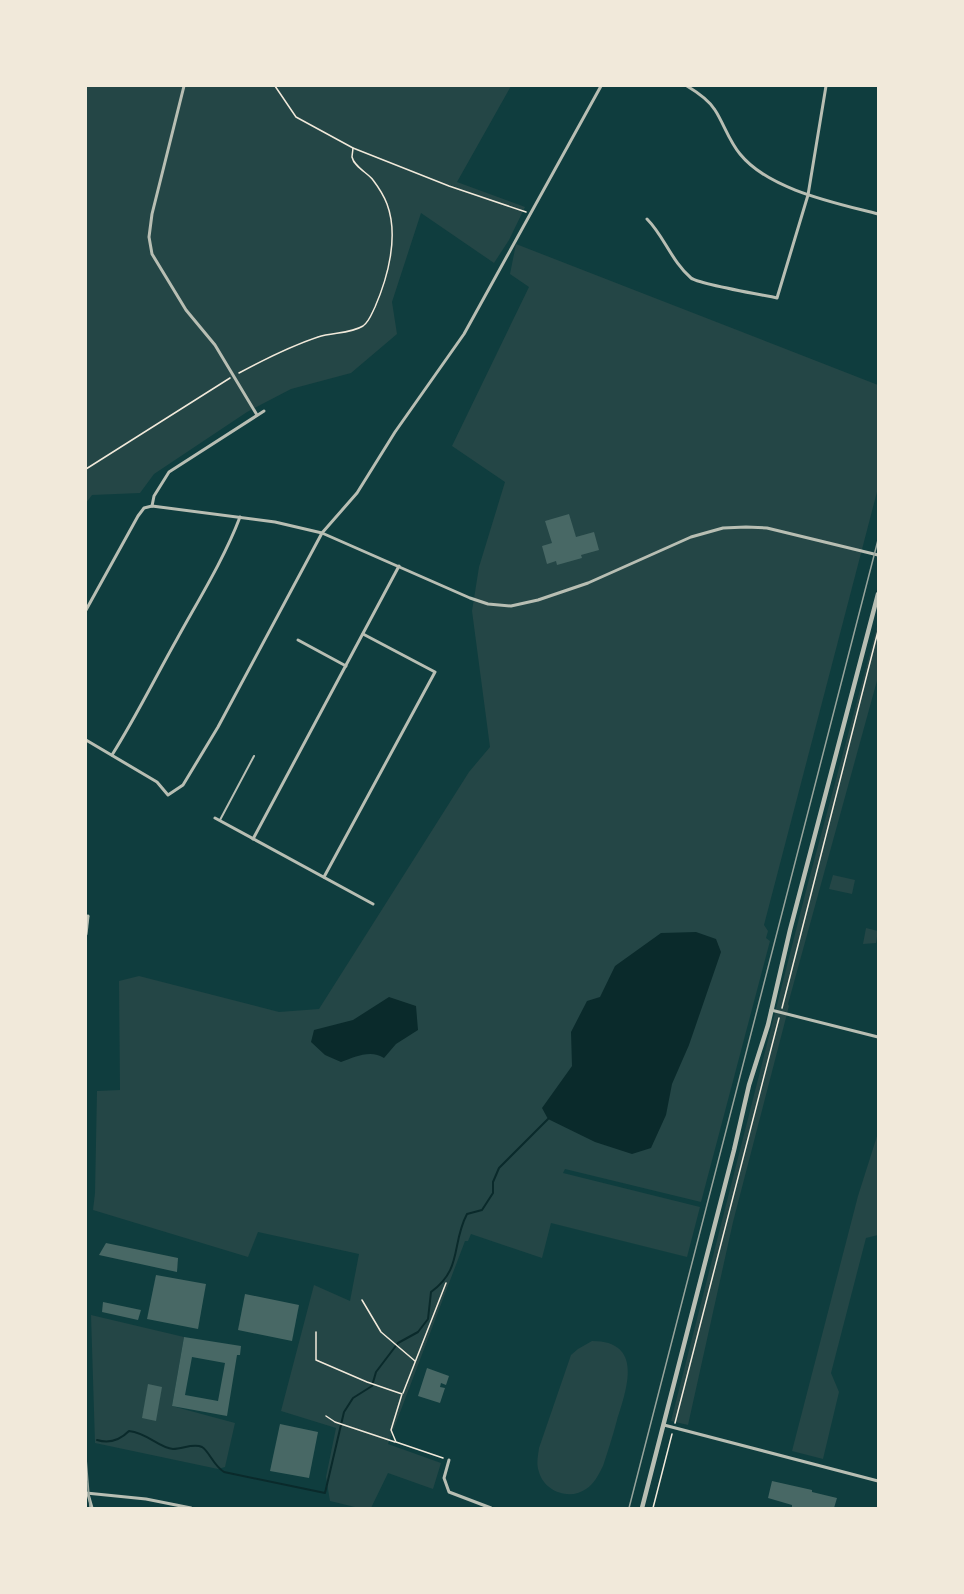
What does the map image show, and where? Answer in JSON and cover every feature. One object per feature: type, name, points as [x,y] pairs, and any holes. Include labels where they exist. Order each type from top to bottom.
[{"type":"street","points":[[184,86],[152,214],[149,237],[152,254],[186,310],[215,345],[257,415]]},
{"type":"street","points":[[86,741],[157,782],[168,795],[183,784],[218,727],[322,533],[357,493],[395,432],[464,334],[601,86]]},
{"type":"street","points":[[687,86],[697,91],[714,108],[741,155],[760,173],[808,195],[879,214]]},
{"type":"street","points":[[647,219],[655,227],[682,269],[693,280],[777,298],[808,195],[826,86]]},
{"type":"street","points":[[152,506],[154,496],[169,472],[264,411]]},
{"type":"street","points":[[86,609],[138,516],[144,508],[152,506],[240,517],[322,533],[470,598],[488,604],[511,606],[538,600],[588,583],[691,537],[723,528],[746,526],[776,530],[879,555]]},
{"type":"street","points":[[112,755],[204,591],[233,536],[240,517]]},
{"type":"street","points":[[253,839],[399,566]]},
{"type":"street","points":[[642,1509],[749,1085],[771,1010],[879,594]]},
{"type":"street","points":[[324,876],[435,672],[363,634]]},
{"type":"street","points":[[298,640],[346,666]]},
{"type":"street","points":[[220,821],[254,756]]},
{"type":"street","points":[[215,818],[373,904]]},
{"type":"street","points":[[86,934],[88,916]]},
{"type":"street","points":[[771,1010],[879,1037]]},
{"type":"street","points":[[662,1425],[879,1481]]},
{"type":"street","points":[[449,1460],[444,1478],[449,1492],[491,1509]]},
{"type":"street","points":[[86,1483],[92,1509]]},
{"type":"street","points":[[87,1494],[146,1499],[191,1509]]},
{"type":"path","points":[[275,86],[296,117],[353,148],[449,186],[530,213]]},
{"type":"path","points":[[86,469],[233,376],[270,357],[320,336],[364,325],[371,316],[381,293],[390,261],[392,237],[390,214],[384,197],[373,179],[357,164],[352,156],[353,148]]},
{"type":"path","points":[[782,1008],[879,631]]},
{"type":"path","points":[[674,1427],[780,1017]]},
{"type":"path","points":[[396,1442],[391,1430],[402,1394],[446,1283]]},
{"type":"path","points":[[362,1300],[381,1332],[415,1362]]},
{"type":"path","points":[[316,1332],[316,1360],[402,1394]]},
{"type":"path","points":[[327,1416],[335,1422],[449,1460]]},
{"type":"path","points":[[652,1509],[670,1438]]},
{"type":"shaded area","points":[[86,86],[511,86],[457,182],[525,207],[509,240],[494,263],[421,213],[392,302],[397,334],[351,373],[291,389],[247,412],[154,474],[140,493],[92,495],[86,503]]},
{"type":"shaded area","points":[[516,244],[878,385],[878,488],[764,925],[768,931],[766,938],[770,941],[701,1202],[565,1169],[563,1173],[700,1207],[687,1257],[551,1223],[542,1258],[471,1234],[468,1241],[465,1241],[388,1444],[441,1463],[433,1489],[388,1473],[371,1508],[359,1508],[330,1501],[326,1477],[336,1428],[281,1411],[314,1285],[350,1301],[359,1254],[258,1232],[248,1257],[93,1210],[97,1091],[120,1090],[119,981],[139,976],[279,1012],[319,1009],[469,772],[490,747],[472,611],[479,567],[505,482],[452,446],[529,287],[510,274]]},
{"type":"shaded area","points":[[878,623],[878,677],[788,1004],[733,1222],[688,1425],[671,1421],[807,887]]},
{"type":"shaded area","points":[[833,875],[855,880],[852,894],[829,889]]},
{"type":"shaded area","points":[[866,928],[878,931],[876,943],[863,944]]},
{"type":"shaded area","points":[[696,932],[716,939],[721,952],[689,1045],[672,1084],[666,1115],[651,1148],[632,1154],[595,1142],[548,1119],[542,1108],[572,1066],[571,1032],[587,1001],[600,997],[615,966],[661,933]]},
{"type":"shaded area","points":[[389,997],[416,1006],[418,1030],[396,1044],[384,1058],[368,1054],[341,1062],[325,1055],[311,1042],[314,1030],[353,1020]]},
{"type":"shaded area","points":[[878,1133],[878,1235],[866,1238],[831,1373],[839,1392],[823,1459],[792,1451],[858,1196]]},
{"type":"shaded area","points":[[91,1315],[184,1337],[172,1406],[235,1423],[225,1467],[218,1469],[95,1443]]},
{"type":"shaded area","points":[[592,1341],[608,1343],[619,1349],[625,1358],[628,1369],[625,1395],[603,1466],[594,1482],[579,1492],[565,1494],[552,1489],[542,1479],[538,1466],[539,1448],[571,1355]]},
{"type":"building","points":[[569,514],[576,537],[594,532],[599,550],[581,555],[582,558],[557,565],[556,561],[547,564],[542,546],[552,543],[545,521]]},
{"type":"building","points":[[106,1243],[178,1258],[177,1272],[99,1255]]},
{"type":"building","points":[[156,1275],[206,1284],[198,1329],[147,1319]]},
{"type":"building","points":[[245,1294],[299,1305],[292,1341],[238,1330]]},
{"type":"building","points":[[103,1302],[141,1310],[138,1320],[102,1312]]},
{"type":"building","points":[[184,1337],[241,1346],[240,1355],[237,1355],[227,1416],[172,1406]],"holes":[[[192,1357],[225,1363],[218,1401],[185,1395]]]},
{"type":"building","points":[[427,1368],[449,1376],[446,1385],[441,1383],[440,1387],[445,1388],[440,1403],[418,1396]]},
{"type":"building","points":[[148,1384],[162,1387],[156,1421],[142,1418]]},
{"type":"building","points":[[280,1424],[318,1432],[309,1478],[270,1471]]},
{"type":"building","points":[[772,1481],[837,1498],[834,1508],[792,1508],[792,1505],[768,1498]]},
{"type":"waterway","points":[[97,1440],[106,1442],[115,1440],[129,1431],[136,1432],[168,1448],[199,1446],[205,1449],[224,1472],[325,1493],[344,1412],[353,1398],[372,1386],[376,1372],[398,1343],[418,1332],[428,1319],[431,1292],[448,1274],[467,1214],[482,1210],[493,1193],[493,1182],[499,1168],[548,1119]]},
{"type":"tram line","points":[[629,1508],[878,540]]},
{"type":"tram line","points":[[86,1458],[90,1508]]}]
